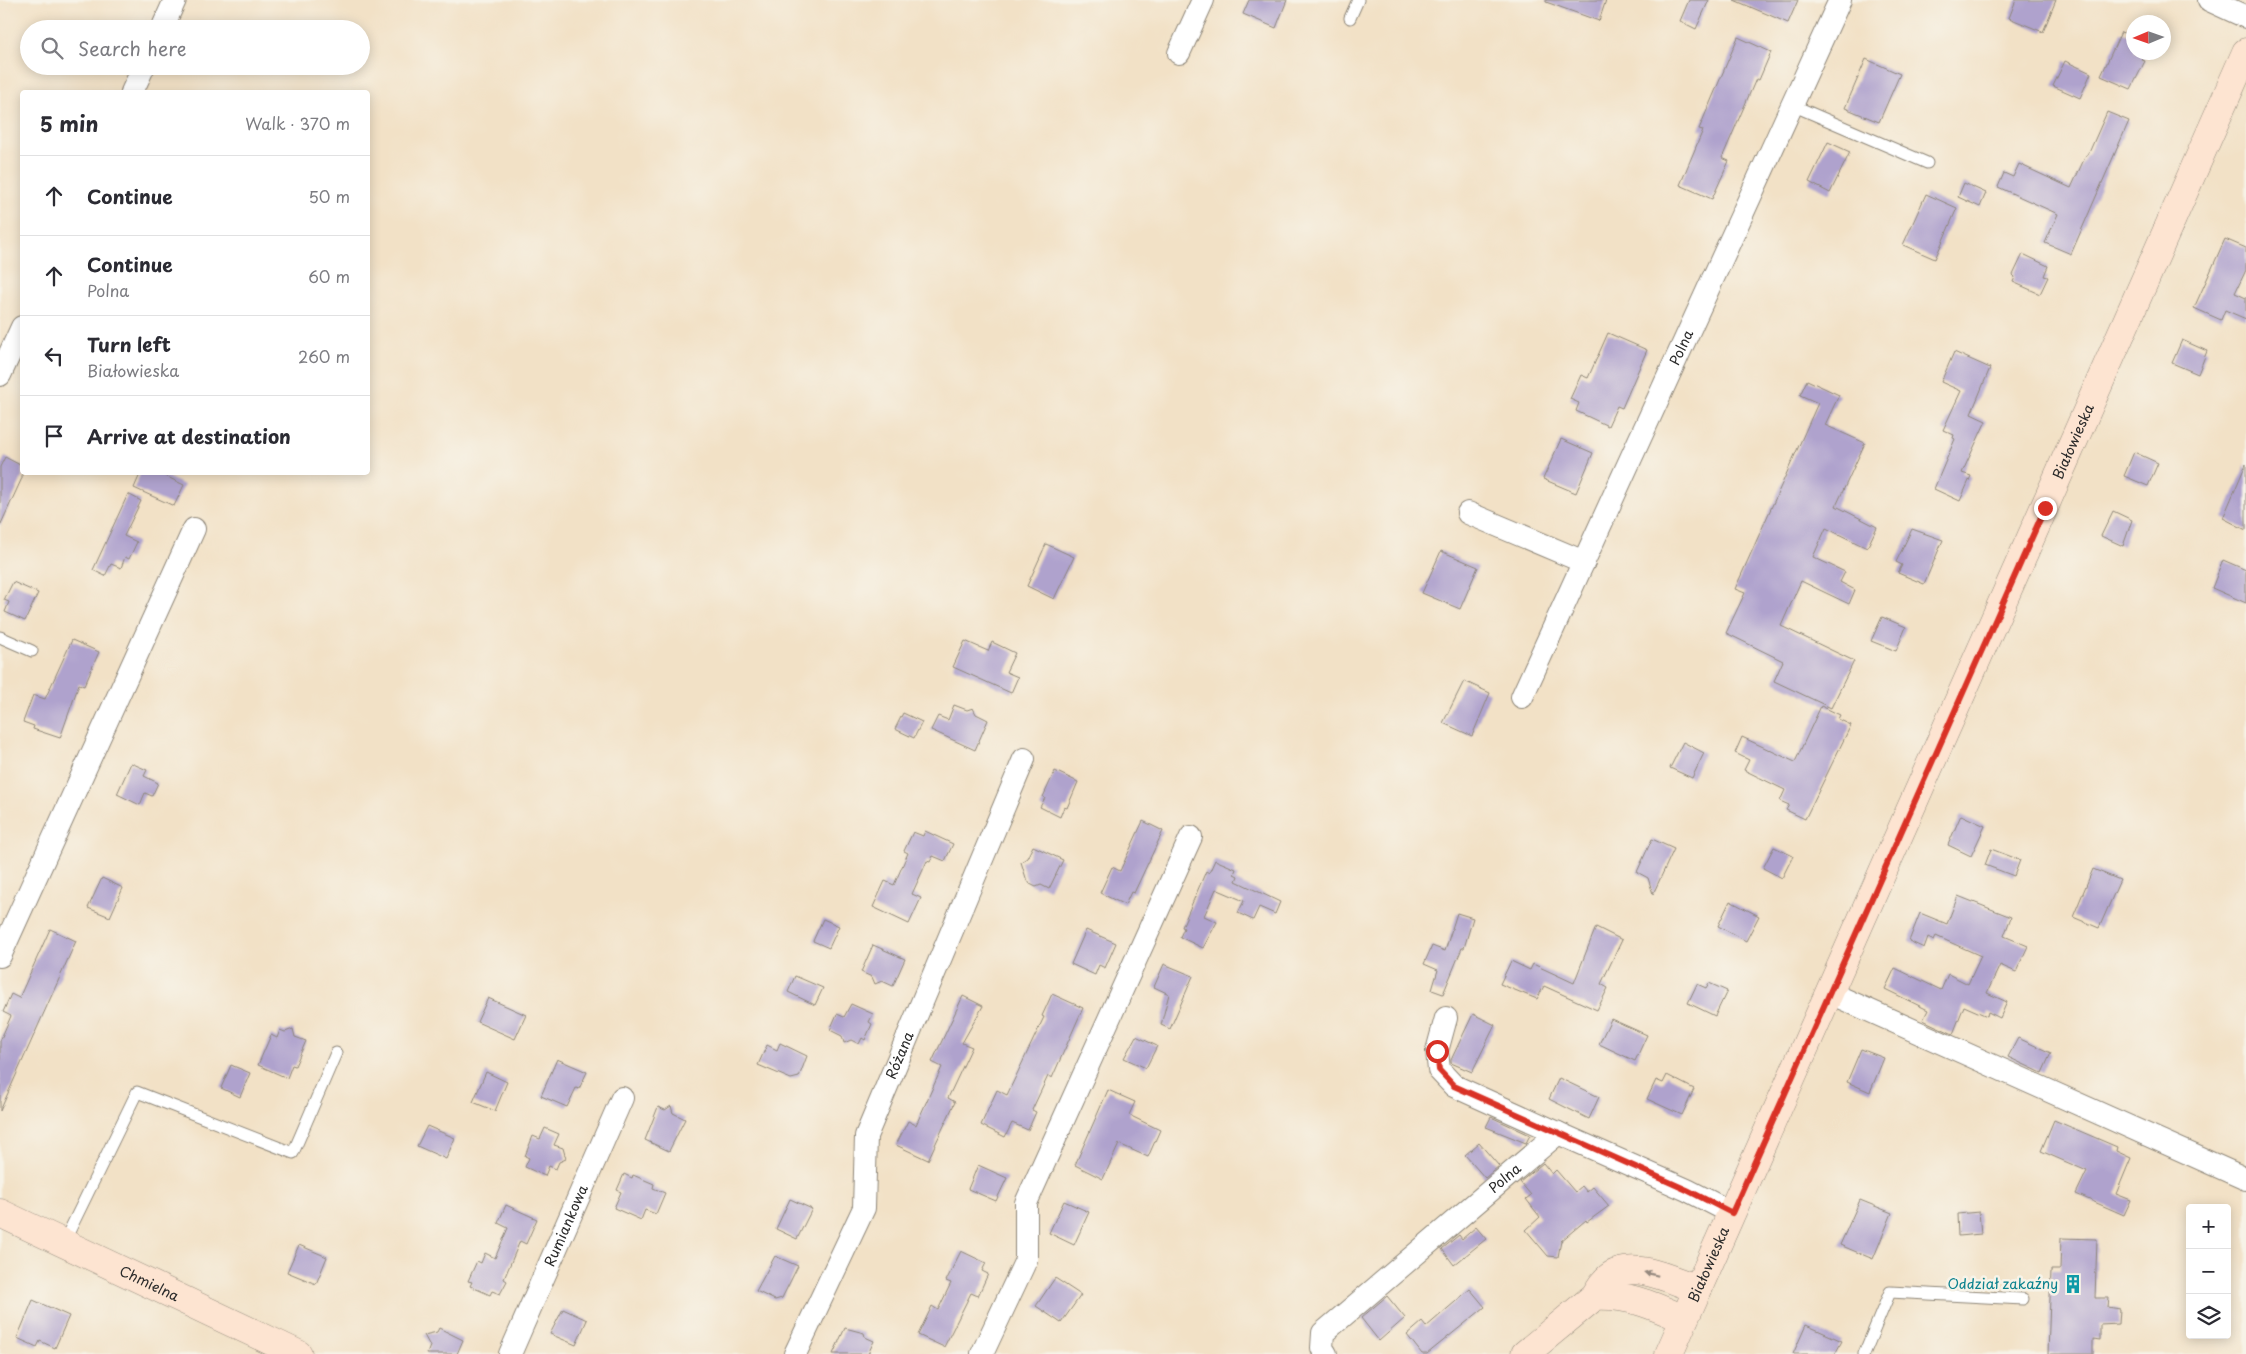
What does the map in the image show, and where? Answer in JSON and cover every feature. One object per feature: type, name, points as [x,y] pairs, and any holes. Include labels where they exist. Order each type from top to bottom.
[{"type":"main road","name":"Białowieska","points":[[1669,1354],[2246,52]]},
{"type":"main road","name":"Chmielna","points":[[0,1213],[298,1354]]},
{"type":"main road","points":[[1526,1354],[1595,1296],[1602,1284],[1612,1275],[1631,1271],[1656,1274],[1698,1290]]},
{"type":"main road","points":[[1595,1296],[1609,1295],[1633,1298],[1684,1319]]},
{"type":"street","points":[[166,20],[175,0]]},
{"type":"street","points":[[1179,53],[1203,0]]},
{"type":"street","name":"Polna","points":[[1522,697],[1840,0]]},
{"type":"street","points":[[2209,0],[2246,17]]},
{"type":"street","points":[[133,90],[140,75]]},
{"type":"street","points":[[0,375],[20,331]]},
{"type":"street","points":[[1468,513],[1584,562]]},
{"type":"street","points":[[0,956],[194,529]]},
{"type":"street","name":"Różana","points":[[795,1354],[864,1208],[866,1136],[1024,759]]},
{"type":"street","points":[[982,1354],[1026,1260],[1026,1203],[1191,837]]},
{"type":"street","points":[[1830,993],[2246,1179]]},
{"type":"street","points":[[1446,1018],[1437,1051],[1439,1070],[1454,1086],[1687,1190],[1732,1213]]},
{"type":"street","name":"Rumiankowa","points":[[510,1354],[622,1098]]},
{"type":"street","name":"Polna","points":[[1326,1354],[1322,1348],[1324,1333],[1558,1133]]},
{"type":"lane","points":[[1350,18],[1358,0]]},
{"type":"lane","points":[[1792,105],[1928,163]]},
{"type":"lane","points":[[0,637],[32,651]]},
{"type":"lane","points":[[64,1242],[137,1092],[292,1153],[336,1053]]},
{"type":"lane","points":[[1864,1354],[1890,1292],[2023,1299]]},
{"type":"building","points":[[1249,0],[1287,0],[1276,28],[1243,14]]},
{"type":"building","points":[[1546,0],[1606,0],[1599,21],[1546,2]]},
{"type":"building","points":[[1689,0],[1709,0],[1696,29],[1680,21]]},
{"type":"building","points":[[1734,0],[1798,0],[1788,23]]},
{"type":"building","points":[[2016,0],[2056,0],[2043,32],[2009,18]]},
{"type":"building","points":[[2121,32],[2126,34],[2126,60],[2145,61],[2131,89],[2101,76]]},
{"type":"building","points":[[1738,37],[1771,52],[1759,80],[1756,79],[1722,158],[1729,161],[1712,199],[1680,185],[1703,130],[1699,129]]},
{"type":"building","points":[[1866,59],[1900,74],[1879,122],[1845,108]]},
{"type":"building","points":[[2065,61],[2091,73],[2080,98],[2053,86]]},
{"type":"building","points":[[2107,112],[2129,121],[2071,254],[2045,243],[2058,214],[1998,187],[2004,173],[2013,177],[2019,164],[2071,188]]},
{"type":"building","points":[[1828,142],[1850,152],[1830,193],[1809,182]]},
{"type":"building","points":[[1964,183],[1986,193],[1980,207],[1958,197]]},
{"type":"building","points":[[1926,194],[1957,208],[1935,259],[1903,245]]},
{"type":"building","points":[[2225,239],[2246,248],[2246,270],[2235,293],[2246,298],[2246,319],[2225,310],[2221,320],[2194,308]]},
{"type":"building","points":[[2023,254],[2048,266],[2044,276],[2048,277],[2040,294],[2013,282],[2015,277],[2013,275]]},
{"type":"building","points":[[1608,333],[1647,350],[1622,408],[1617,406],[1608,426],[1576,411],[1579,403],[1570,399],[1581,375],[1588,378]]},
{"type":"building","points":[[2182,340],[2207,351],[2198,374],[2172,363]]},
{"type":"building","points":[[1954,352],[1990,368],[1971,414],[1986,421],[1962,473],[1971,476],[1960,501],[1934,489],[1955,439],[1953,438],[1954,435],[1943,430],[1961,391],[1941,382]]},
{"type":"building","points":[[1807,380],[1839,395],[1825,425],[1865,443],[1836,506],[1877,527],[1867,548],[1826,528],[1813,557],[1845,572],[1840,582],[1855,590],[1849,604],[1801,581],[1781,626],[1854,661],[1831,708],[1774,681],[1783,661],[1726,633],[1745,593],[1735,589],[1818,403],[1800,395]]},
{"type":"building","points":[[1561,439],[1593,453],[1576,493],[1543,479]]},
{"type":"building","points":[[2134,452],[2158,463],[2148,486],[2124,476]]},
{"type":"building","points":[[5,457],[20,465],[20,475],[22,475],[22,478],[0,526],[0,467]]},
{"type":"building","points":[[2246,464],[2246,530],[2223,518]]},
{"type":"building","points":[[140,475],[163,475],[184,485],[174,506],[134,488]]},
{"type":"building","points":[[128,494],[141,501],[124,536],[137,542],[129,559],[125,557],[121,568],[111,564],[105,576],[93,570]]},
{"type":"building","points":[[2113,511],[2132,520],[2123,546],[2101,536]]},
{"type":"building","points":[[1912,529],[1943,540],[1924,584],[1898,573],[1902,565],[1896,562]]},
{"type":"building","points":[[1046,544],[1074,557],[1054,599],[1027,586]]},
{"type":"building","points":[[1441,551],[1478,567],[1460,609],[1422,593]]},
{"type":"building","points":[[2223,560],[2246,570],[2246,603],[2212,588]]},
{"type":"building","points":[[13,582],[38,593],[25,621],[5,612],[9,602],[4,600]]},
{"type":"building","points":[[1882,617],[1906,627],[1896,651],[1871,641]]},
{"type":"building","points":[[72,640],[99,652],[84,686],[79,684],[60,738],[33,729],[34,726],[23,722],[33,695],[45,699]]},
{"type":"building","points":[[965,641],[988,651],[992,642],[1015,653],[1006,672],[1018,677],[1011,693],[953,667]]},
{"type":"building","points":[[1464,681],[1490,693],[1472,736],[1443,723]]},
{"type":"building","points":[[954,705],[967,710],[973,708],[976,714],[988,720],[975,750],[931,730],[938,716],[948,720]]},
{"type":"building","points":[[1821,706],[1840,715],[1838,719],[1851,725],[1805,819],[1786,810],[1789,805],[1780,801],[1785,790],[1744,770],[1749,760],[1735,753],[1742,737],[1795,762]]},
{"type":"building","points":[[903,713],[922,722],[914,738],[895,729]]},
{"type":"building","points":[[1683,742],[1704,753],[1692,778],[1670,768]]},
{"type":"building","points":[[131,763],[147,770],[144,776],[158,783],[152,796],[145,793],[140,805],[117,794]]},
{"type":"building","points":[[1055,771],[1078,782],[1067,808],[1064,807],[1060,817],[1040,807]]},
{"type":"building","points":[[1961,815],[1985,826],[1971,856],[1948,845]]},
{"type":"building","points":[[1143,821],[1163,831],[1134,893],[1131,892],[1125,905],[1100,893],[1112,867],[1120,871]]},
{"type":"building","points":[[925,831],[953,844],[945,861],[933,856],[930,862],[927,861],[912,894],[921,898],[909,924],[873,907],[885,881],[894,885],[908,853],[904,851],[913,832],[923,836]]},
{"type":"building","points":[[1652,839],[1674,849],[1653,894],[1648,878],[1637,872]]},
{"type":"building","points":[[1033,846],[1063,860],[1049,889],[1041,885],[1036,887],[1030,884],[1026,878],[1021,862],[1027,858]]},
{"type":"building","points":[[1774,847],[1793,856],[1782,878],[1763,868]]},
{"type":"building","points":[[1991,849],[2020,860],[2014,876],[1985,865]]},
{"type":"building","points":[[1215,860],[1236,869],[1234,874],[1238,876],[1236,881],[1280,902],[1275,914],[1259,907],[1253,920],[1238,913],[1244,901],[1216,889],[1204,916],[1217,922],[1203,948],[1180,937],[1184,928],[1182,927],[1206,871],[1209,873]]},
{"type":"building","points":[[2093,869],[2120,880],[2099,928],[2073,917]]},
{"type":"building","points":[[102,878],[123,888],[110,917],[88,908]]},
{"type":"building","points":[[1958,896],[2011,917],[2004,936],[2028,946],[2016,972],[2000,965],[1987,993],[2007,1002],[2000,1018],[1988,1012],[1987,1016],[1964,1006],[1953,1034],[1923,1020],[1928,1010],[1885,989],[1895,968],[1941,990],[1948,974],[1968,984],[1981,956],[1936,936],[1934,940],[1928,937],[1924,948],[1909,941],[1920,913],[1947,924]]},
{"type":"building","points":[[1730,901],[1759,916],[1746,941],[1718,926]]},
{"type":"building","points":[[1457,913],[1473,918],[1464,948],[1462,948],[1443,994],[1432,990],[1438,970],[1424,964],[1432,946],[1445,951]]},
{"type":"building","points":[[823,919],[839,926],[829,948],[813,941]]},
{"type":"building","points":[[1596,927],[1622,940],[1601,984],[1608,988],[1597,1010],[1544,986],[1537,999],[1500,984],[1511,961],[1530,970],[1533,964],[1574,983]]},
{"type":"building","points":[[50,929],[76,941],[0,1111],[0,1041],[11,1016],[3,1012],[11,994],[19,998]]},
{"type":"building","points":[[1086,930],[1116,943],[1105,968],[1099,965],[1095,975],[1071,964]]},
{"type":"building","points":[[873,945],[905,959],[893,986],[882,981],[875,984],[872,977],[861,972]]},
{"type":"building","points":[[1164,964],[1193,976],[1170,1029],[1161,1025],[1169,994],[1154,987]]},
{"type":"building","points":[[795,976],[823,988],[815,1005],[788,992]]},
{"type":"building","points":[[1709,983],[1727,991],[1715,1016],[1688,1003],[1697,984],[1706,988]]},
{"type":"building","points":[[1052,994],[1083,1008],[1052,1078],[1048,1076],[1032,1110],[1036,1112],[1028,1130],[1012,1123],[1005,1137],[981,1125],[997,1090],[1007,1095],[1044,1017],[1042,1016]]},
{"type":"building","points":[[963,996],[983,1006],[962,1043],[972,1047],[948,1098],[955,1102],[928,1160],[896,1145],[908,1121],[916,1125],[942,1067],[932,1062]]},
{"type":"building","points":[[488,998],[526,1015],[515,1039],[477,1022]]},
{"type":"building","points":[[851,1004],[873,1014],[869,1022],[872,1024],[865,1040],[862,1038],[859,1044],[851,1040],[844,1043],[842,1036],[830,1030],[837,1014],[844,1017]]},
{"type":"building","points":[[1473,1014],[1495,1025],[1472,1072],[1451,1063],[1451,1060]]},
{"type":"building","points":[[1611,1019],[1647,1035],[1635,1061],[1599,1044]]},
{"type":"building","points":[[293,1029],[295,1037],[306,1041],[295,1066],[292,1065],[287,1078],[258,1065],[271,1035],[277,1038],[280,1030],[285,1032]]},
{"type":"building","points":[[1136,1036],[1157,1046],[1146,1068],[1124,1058]]},
{"type":"building","points":[[2018,1038],[2051,1053],[2042,1073],[2008,1057]]},
{"type":"building","points":[[780,1043],[807,1056],[799,1077],[791,1079],[758,1065],[767,1045],[777,1050]]},
{"type":"building","points":[[1861,1049],[1884,1058],[1870,1092],[1847,1082]]},
{"type":"building","points":[[557,1059],[587,1072],[579,1089],[576,1088],[567,1107],[541,1096]]},
{"type":"building","points":[[231,1065],[250,1073],[240,1097],[221,1088]]},
{"type":"building","points":[[486,1072],[507,1082],[495,1111],[473,1102]]},
{"type":"building","points":[[1667,1075],[1694,1089],[1682,1115],[1647,1099],[1656,1080],[1663,1083]]},
{"type":"building","points":[[1559,1078],[1599,1097],[1589,1119],[1549,1099]]},
{"type":"building","points":[[1108,1090],[1135,1102],[1129,1115],[1160,1130],[1148,1157],[1119,1144],[1103,1179],[1075,1165]]},
{"type":"building","points":[[671,1106],[673,1113],[685,1119],[669,1151],[645,1140],[658,1107],[665,1110]]},
{"type":"building","points":[[1491,1117],[1530,1135],[1526,1143],[1486,1127]]},
{"type":"building","points":[[2054,1120],[2117,1147],[2116,1151],[2131,1158],[2116,1194],[2131,1200],[2124,1215],[2076,1194],[2087,1171],[2041,1151]]},
{"type":"building","points":[[427,1126],[455,1138],[446,1159],[417,1146]]},
{"type":"building","points":[[545,1128],[559,1134],[554,1145],[563,1148],[566,1159],[559,1162],[556,1169],[549,1166],[545,1176],[525,1167],[529,1158],[525,1156],[533,1136],[540,1139]]},
{"type":"building","points":[[1479,1143],[1499,1166],[1485,1178],[1465,1155]]},
{"type":"building","points":[[1543,1163],[1552,1174],[1556,1170],[1575,1192],[1582,1186],[1587,1192],[1593,1187],[1609,1206],[1587,1222],[1586,1220],[1561,1241],[1558,1257],[1548,1256],[1526,1230],[1540,1217],[1526,1199],[1531,1195],[1520,1182]]},
{"type":"building","points":[[978,1165],[1007,1178],[996,1201],[968,1189]]},
{"type":"building","points":[[624,1174],[632,1178],[633,1175],[654,1184],[653,1188],[665,1193],[656,1214],[645,1210],[641,1220],[614,1208],[621,1192],[617,1190]]},
{"type":"building","points":[[790,1199],[812,1209],[797,1239],[776,1229]]},
{"type":"building","points":[[1860,1200],[1892,1213],[1873,1259],[1840,1245]]},
{"type":"building","points":[[1064,1201],[1089,1212],[1074,1245],[1049,1233]]},
{"type":"building","points":[[506,1205],[537,1219],[526,1244],[520,1241],[504,1279],[507,1281],[500,1294],[492,1291],[490,1295],[470,1286],[472,1282],[468,1281],[477,1261],[481,1263],[485,1253],[495,1258],[508,1228],[498,1223]]},
{"type":"building","points":[[1979,1212],[1981,1234],[1958,1236],[1957,1214]]},
{"type":"building","points":[[1476,1227],[1486,1239],[1454,1265],[1442,1249],[1459,1235],[1462,1239]]},
{"type":"building","name":"Oddział zakaźny","points":[[2061,1238],[2097,1239],[2095,1298],[2109,1298],[2108,1307],[2120,1309],[2119,1324],[2100,1325],[2100,1340],[2093,1339],[2093,1354],[2048,1354],[2051,1270],[2060,1270]]},
{"type":"building","points":[[299,1245],[327,1257],[316,1284],[287,1272]]},
{"type":"building","points":[[961,1251],[986,1263],[982,1271],[988,1274],[978,1296],[971,1293],[944,1347],[918,1335],[932,1306],[938,1310],[951,1283],[946,1281]]},
{"type":"building","points":[[775,1256],[798,1266],[782,1298],[775,1300],[756,1291]]},
{"type":"building","points":[[1055,1278],[1081,1295],[1061,1323],[1036,1306]]},
{"type":"building","points":[[1470,1289],[1485,1307],[1427,1354],[1422,1354],[1407,1335],[1422,1322],[1426,1327]]},
{"type":"building","points":[[1387,1296],[1405,1318],[1379,1341],[1361,1318]]},
{"type":"building","points":[[33,1300],[69,1316],[55,1348],[40,1341],[37,1347],[17,1338]]},
{"type":"building","points":[[563,1309],[587,1320],[576,1345],[550,1334]]},
{"type":"building","points":[[1806,1325],[1842,1341],[1835,1354],[1793,1354]]},
{"type":"building","points":[[439,1328],[463,1340],[457,1354],[427,1354],[430,1346],[424,1335],[437,1332]]},
{"type":"building","points":[[845,1328],[864,1333],[865,1337],[874,1341],[868,1354],[833,1354]]},
{"type":"place","name":"Oddział zakaźny","points":[[2073,1284]]},
{"type":"route","points":[[1437,1051],[1439,1070],[1454,1086],[1687,1190],[1732,1213],[2045,508]]}]
